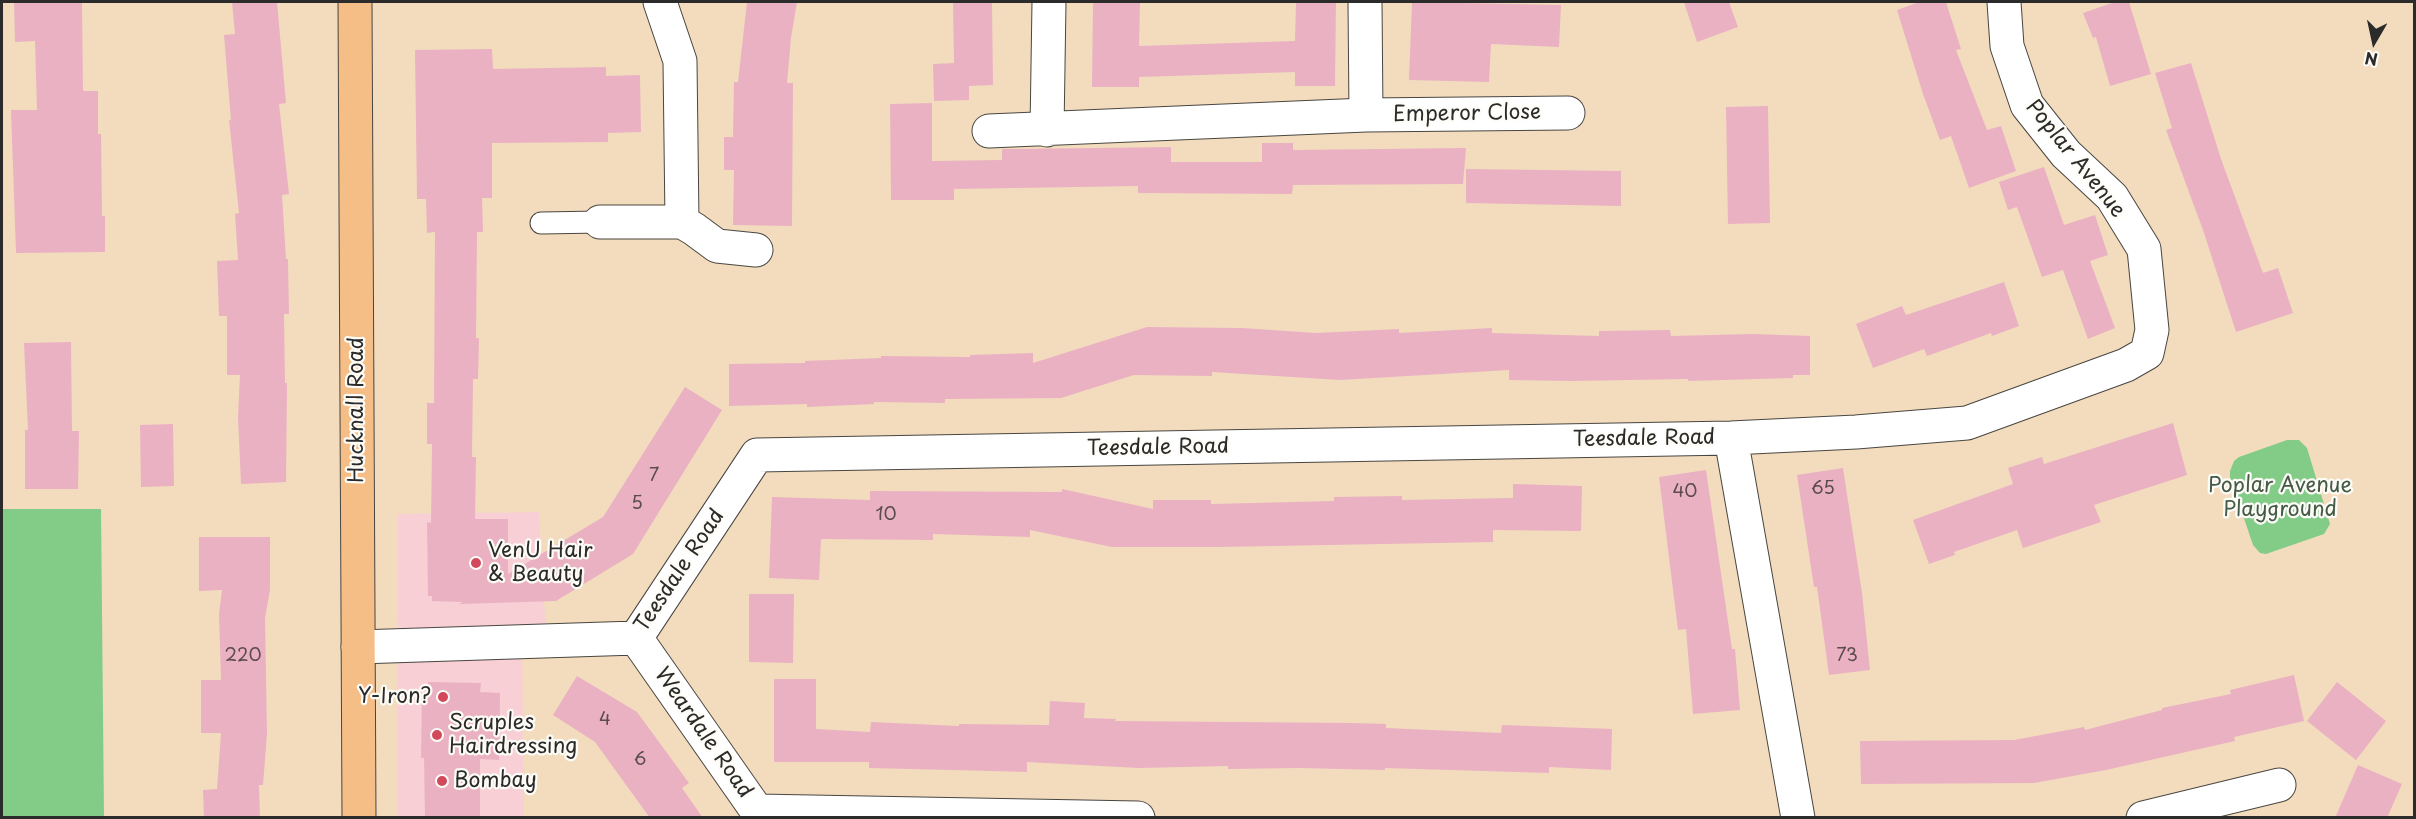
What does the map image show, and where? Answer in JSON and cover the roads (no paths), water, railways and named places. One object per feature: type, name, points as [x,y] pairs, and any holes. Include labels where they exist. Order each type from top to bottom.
[{"type":"main road","name":"Hucknall Road","points":[[355,2],[359,818]]},
{"type":"street","points":[[660,2],[680,61],[682,222]]},
{"type":"street","points":[[1047,130],[1049,2]]},
{"type":"street","name":"Emperor Close","points":[[1365,2],[1366,115]]},
{"type":"street","name":"Poplar Avenue","points":[[2004,2],[2007,46],[2027,105],[2066,154],[2112,197],[2145,249],[2152,330],[2147,353],[2126,365],[2051,393]]},
{"type":"street","name":"Emperor Close","points":[[989,131],[1366,115],[1568,113]]},
{"type":"street","points":[[600,222],[682,222],[717,246],[756,250]]},
{"type":"street","name":"Teesdale Road","points":[[358,647],[636,638],[757,455],[1731,438],[1856,432],[1967,423],[2051,393]]},
{"type":"street","points":[[1731,438],[1797,818]]},
{"type":"street","name":"Weardale Road","points":[[636,638],[757,811],[1138,818]]},
{"type":"street","points":[[2143,818],[2279,785]]},
{"type":"lane","points":[[541,223],[600,222]]},
{"type":"place","name":"VenU Hair & Beauty","points":[[476,563]]},
{"type":"place","name":"Y-Iron?","points":[[443,697]]},
{"type":"place","name":"Scruples Hairdressing","points":[[437,735]]},
{"type":"place","name":"Bombay","points":[[442,781]]},
{"type":"park label","name":"Poplar Avenue Playground","points":[[2280,498]]}]
